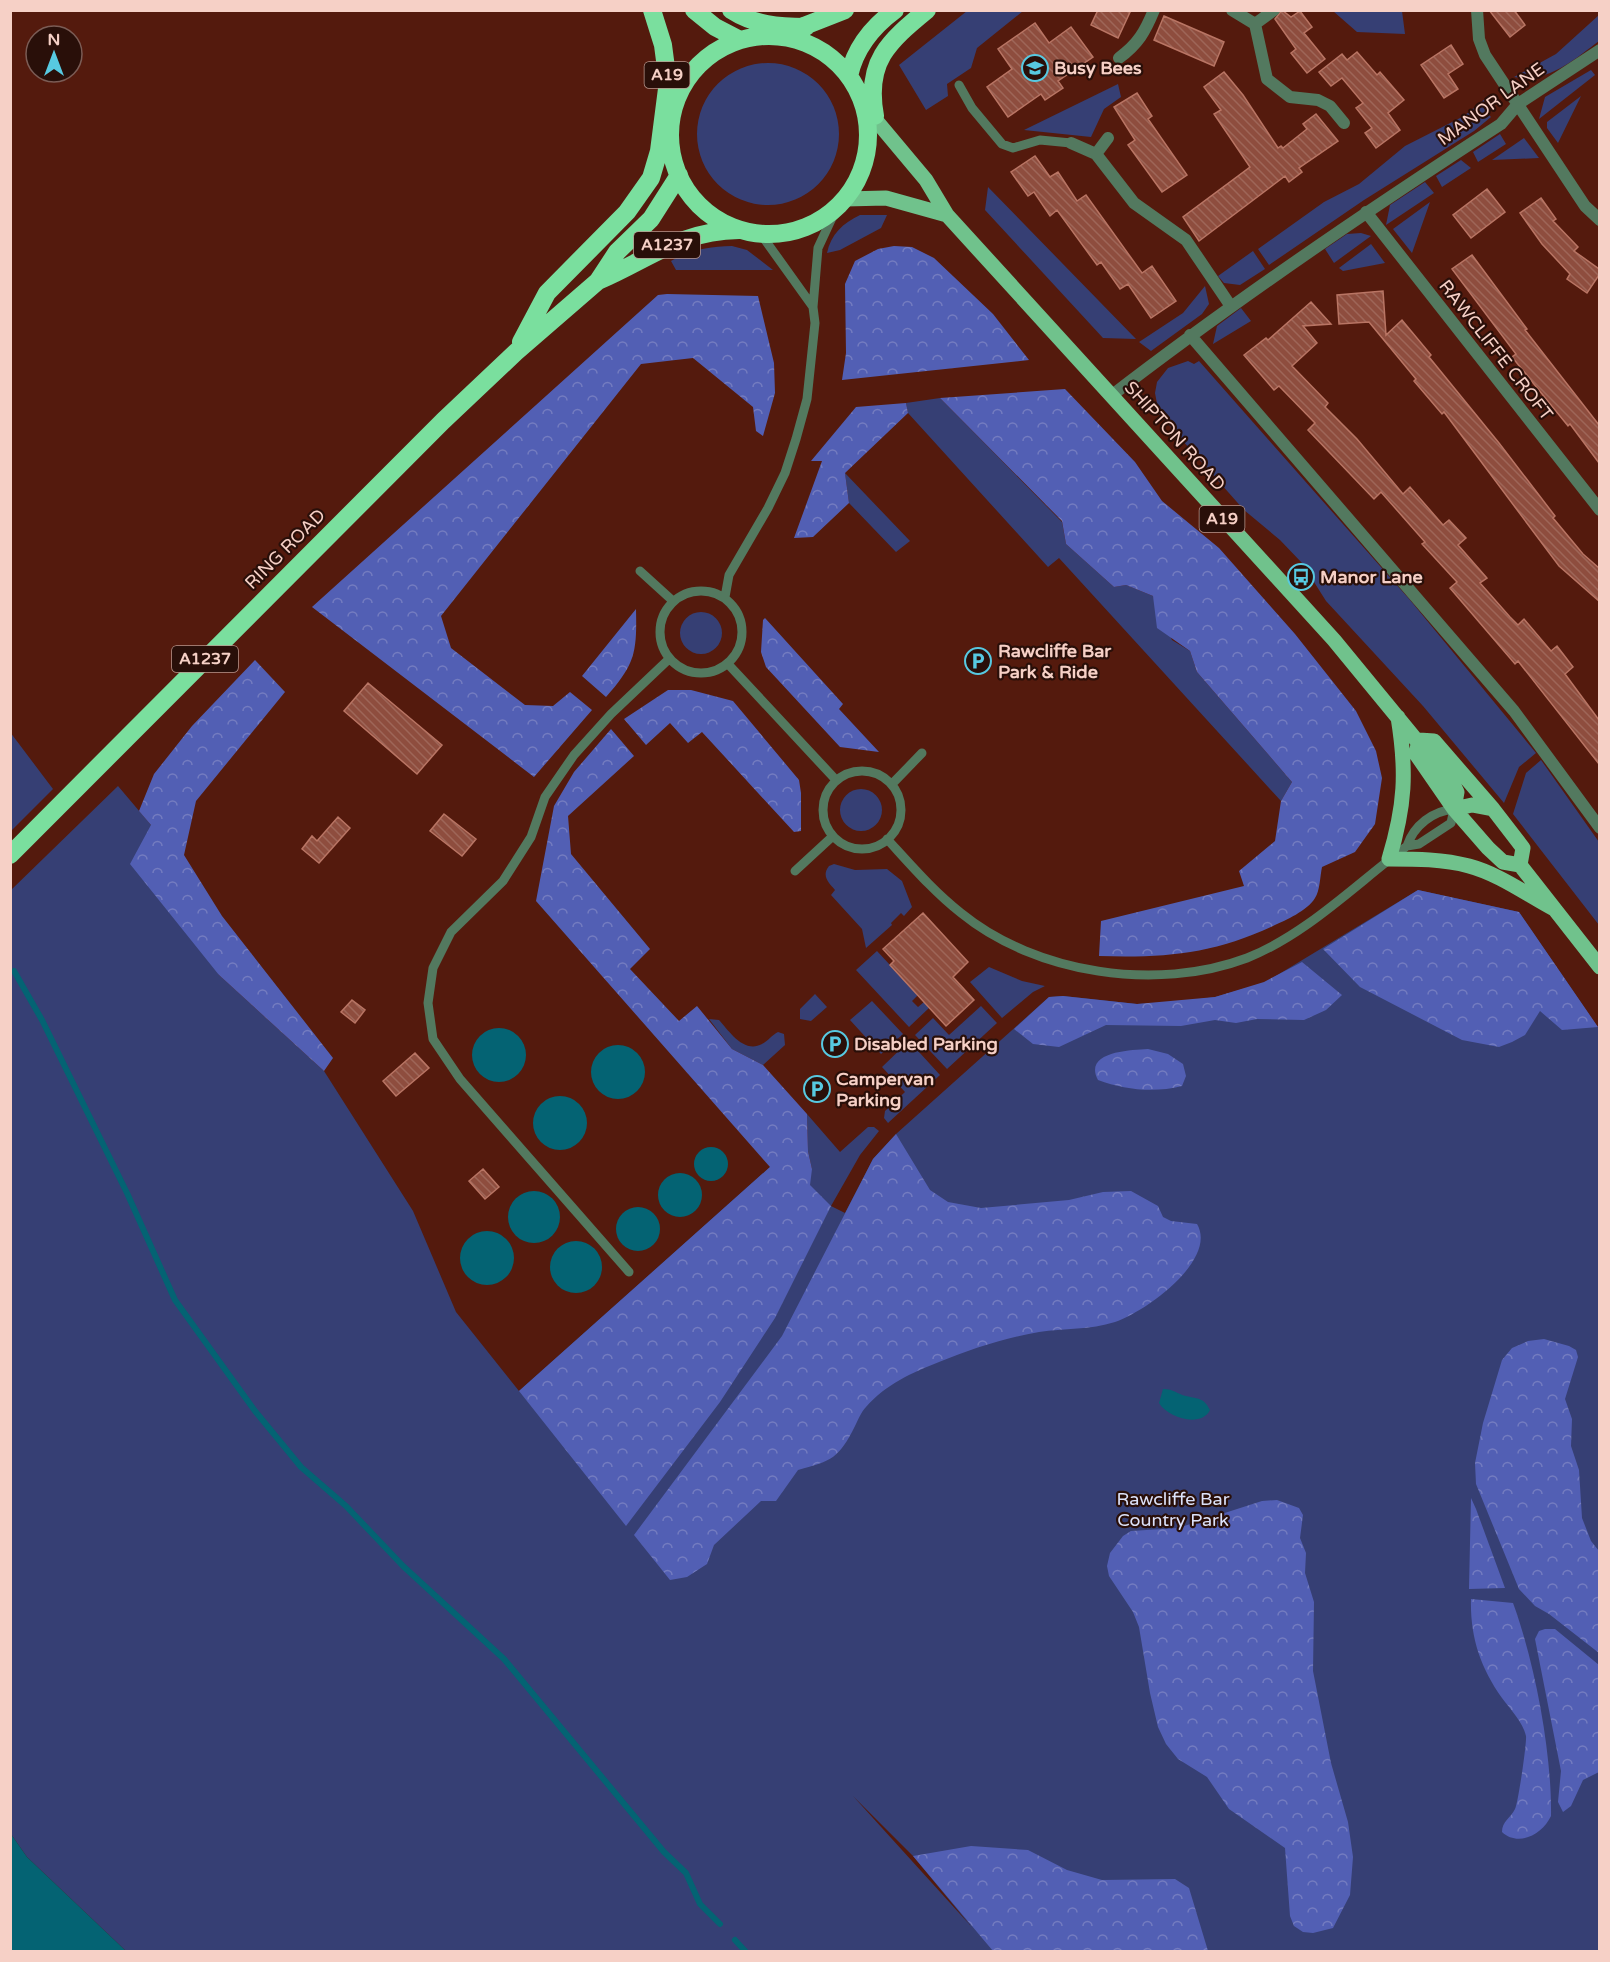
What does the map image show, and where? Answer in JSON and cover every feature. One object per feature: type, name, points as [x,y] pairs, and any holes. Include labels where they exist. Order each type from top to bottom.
[{"type":"highway","name":"A19","points":[[652,10],[663,45],[672,120]]},
{"type":"highway","points":[[694,10],[715,27],[740,40]]},
{"type":"highway","points":[[731,10],[756,23],[779,27],[806,27]]},
{"type":"highway","points":[[775,36],[796,40],[817,48],[835,60],[849,76],[864,106],[868,145],[856,182],[841,203],[821,219],[803,228],[783,232],[752,231],[724,223],[705,210],[690,194],[679,175],[672,148],[672,120],[677,98],[688,79],[702,62],[720,49],[740,40],[775,36],[806,27],[844,10]]},
{"type":"highway","points":[[849,76],[851,66],[864,39],[894,10]]},
{"type":"highway","points":[[877,122],[872,93],[877,64],[895,36],[927,10]]},
{"type":"highway","points":[[516,352],[547,293],[627,212],[651,178],[659,151],[668,81]]},
{"type":"highway","name":"RING ROAD","points":[[10,855],[362,502],[516,352],[598,281],[617,252],[651,219],[679,175]]},
{"type":"highway","name":"RING ROAD","points":[[598,281],[636,265],[654,252],[689,236],[752,231]]},
{"type":"main road","name":"SHIPTON ROAD","points":[[864,106],[926,180],[947,215],[1334,640],[1419,740],[1434,741],[1493,809],[1523,848],[1520,865]]},
{"type":"main road","points":[[841,203],[886,198],[947,215]]},
{"type":"main road","points":[[1398,717],[1405,760],[1404,791],[1389,859],[1423,859],[1470,866],[1494,875],[1554,909]]},
{"type":"main road","name":"SHIPTON ROAD","points":[[1419,740],[1416,754],[1454,809],[1503,862],[1520,865],[1599,967]]},
{"type":"main road","points":[[1454,809],[1473,805],[1493,809]]},
{"type":"street","points":[[1119,58],[1135,46],[1144,34],[1154,10]]},
{"type":"street","points":[[1232,10],[1255,24],[1267,79],[1290,97],[1318,100],[1330,106],[1344,123]]},
{"type":"street","points":[[1255,24],[1274,10]]},
{"type":"street","points":[[1477,10],[1479,39],[1485,55],[1585,206],[1599,220]]},
{"type":"street","name":"MANOR LANE","points":[[1111,396],[1230,305],[1366,212],[1501,124],[1518,104],[1599,50]]},
{"type":"street","points":[[1096,154],[1108,138]]},
{"type":"street","points":[[1071,143],[1096,154],[1134,203],[1186,240],[1230,305]]},
{"type":"street","name":"RAWCLIFFE CROFT","points":[[1366,212],[1599,510]]},
{"type":"street","points":[[1190,335],[1514,711],[1599,828]]},
{"type":"lane","points":[[959,85],[972,108],[1002,144],[1013,148],[1040,140],[1071,143]]},
{"type":"lane","points":[[725,597],[729,575],[768,508],[785,473],[796,439],[807,399],[815,323],[813,307],[818,248],[841,203]]},
{"type":"lane","points":[[752,231],[813,307]]},
{"type":"lane","points":[[640,571],[673,601]]},
{"type":"lane","points":[[696,590],[708,591],[725,597],[739,615],[743,629],[742,642],[728,664],[701,673],[688,671],[669,659],[661,642],[661,621],[673,601],[696,590]]},
{"type":"lane","points":[[629,1272],[460,1079],[433,1039],[428,1003],[433,968],[451,932],[503,881],[531,837],[545,796],[574,755],[611,714],[669,659]]},
{"type":"lane","points":[[728,664],[836,780]]},
{"type":"lane","points":[[892,784],[922,753]]},
{"type":"lane","points":[[855,772],[869,772],[892,784],[899,799],[900,815],[897,827],[887,839],[873,847],[860,849],[846,846],[833,836],[825,825],[823,801],[836,780],[855,772]]},
{"type":"lane","points":[[887,839],[962,914],[1005,940],[1053,962],[1132,975],[1171,975],[1247,958],[1294,933],[1407,846],[1419,844],[1451,823],[1454,809],[1442,810],[1421,823],[1411,834],[1407,846]]},
{"type":"lane","points":[[795,871],[833,836]]},
{"type":"green space","points":[[967,11],[1023,11],[977,48],[971,68],[947,84],[948,96],[926,110],[899,65]]},
{"type":"green space","points":[[1333,11],[1402,11],[1405,34],[1357,32]]},
{"type":"green space","points":[[1599,15],[1599,41],[1580,55],[1560,68],[1538,77],[1514,77],[1556,54]]},
{"type":"green space","points":[[768,63],[795,68],[819,83],[834,107],[839,134],[834,161],[819,185],[795,200],[768,205],[741,200],[717,185],[702,161],[697,134],[702,107],[717,83],[741,68]]},
{"type":"green space","points":[[1591,70],[1595,75],[1539,119],[1545,97]]},
{"type":"green space","points":[[1118,84],[1121,97],[1104,109],[1091,137],[1024,130]]},
{"type":"green space","points":[[1491,94],[1487,113],[1491,117],[1474,131],[1364,200],[1269,265],[1258,249],[1324,202],[1359,184],[1405,146],[1464,116]]},
{"type":"green space","points":[[1581,96],[1558,143],[1547,128],[1547,122]]},
{"type":"green space","points":[[1500,134],[1506,144],[1478,162],[1473,152]]},
{"type":"green space","points":[[1524,138],[1539,158],[1492,160]]},
{"type":"green space","points":[[1461,160],[1471,168],[1442,187],[1436,176]]},
{"type":"green space","points":[[1425,182],[1434,193],[1386,225],[1390,205]]},
{"type":"green space","points":[[988,187],[1136,339],[1103,338],[985,210]]},
{"type":"green space","points":[[1430,202],[1412,253],[1393,229]]},
{"type":"green space","points":[[860,215],[887,215],[881,228],[840,250],[827,253],[831,240],[839,230]]},
{"type":"green space","points":[[1361,233],[1371,236],[1334,263],[1325,249],[1347,234]]},
{"type":"green space","points":[[1371,244],[1385,263],[1343,271],[1339,268]]},
{"type":"green space","points":[[732,246],[747,250],[773,270],[676,270],[671,261],[700,249]]},
{"type":"green space","points":[[894,246],[912,247],[934,258],[993,314],[1029,360],[842,380],[846,353],[845,284],[855,261],[878,249]]},
{"type":"green space","points":[[1253,251],[1265,269],[1240,285],[1224,283],[1218,276]]},
{"type":"green space","points":[[1205,286],[1209,304],[1202,314],[1151,351],[1139,342],[1183,313]]},
{"type":"green space","points":[[658,295],[758,296],[774,363],[775,393],[763,436],[756,431],[753,407],[693,358],[641,364],[441,616],[451,648],[525,705],[553,706],[570,692],[592,710],[534,777],[312,607]]},
{"type":"green space","points":[[1241,308],[1251,321],[1213,344],[1217,326]]},
{"type":"green space","points":[[1188,361],[1194,364],[1199,361],[1410,600],[1536,753],[1519,767],[1504,803],[1423,706],[1326,601],[1302,563],[1280,540],[1244,510],[1159,414],[1155,393],[1157,382],[1168,368]]},
{"type":"green space","points":[[1065,389],[1135,462],[1162,501],[1219,548],[1295,634],[1356,711],[1376,751],[1382,778],[1375,824],[1355,852],[1322,867],[1317,895],[1302,911],[1273,926],[1230,943],[1167,955],[1099,956],[1101,921],[1244,886],[1239,871],[1275,841],[1281,801],[1292,782],[1197,672],[1190,651],[1157,628],[1153,596],[1126,585],[1114,587],[1066,544],[1062,521],[940,398]]},
{"type":"green space","points":[[940,398],[1062,522],[1066,544],[1114,587],[1126,585],[1153,596],[1172,640],[1190,651],[1197,672],[1292,782],[1281,801],[1059,558],[1048,567],[908,413],[906,403]]},
{"type":"green space","points":[[906,403],[908,413],[845,473],[849,503],[813,537],[794,538],[822,461],[811,461],[856,407]]},
{"type":"green space","points":[[845,473],[910,541],[896,552],[849,503]]},
{"type":"green space","points":[[636,609],[636,637],[632,657],[623,676],[606,697],[582,676]]},
{"type":"green space","points":[[701,612],[716,618],[722,633],[716,648],[701,654],[686,648],[680,633],[686,618]]},
{"type":"green space","points":[[765,618],[843,704],[839,709],[879,752],[840,747],[766,667],[761,652]]},
{"type":"green space","points":[[255,660],[285,692],[196,801],[184,855],[222,916],[333,1058],[324,1071],[219,975],[130,864],[151,825],[139,811],[154,774],[192,726]]},
{"type":"green space","points":[[668,690],[691,690],[733,701],[799,780],[801,831],[794,832],[702,732],[688,743],[670,723],[646,745],[624,719]]},
{"type":"green space","points":[[611,729],[634,756],[568,816],[571,854],[650,949],[630,969],[679,1021],[697,1006],[732,1049],[763,1065],[807,1114],[808,1151],[812,1169],[810,1185],[831,1206],[775,1318],[720,1402],[626,1526],[519,1391],[770,1167],[536,901],[554,806],[574,772]]},
{"type":"green space","points":[[10,732],[53,789],[11,831],[10,831]]},
{"type":"green space","points":[[1541,760],[1599,842],[1599,925],[1513,814],[1526,773]]},
{"type":"green space","name":"Rawcliffe Bar Country Park","points":[[118,786],[151,825],[219,975],[324,1071],[413,1211],[456,1312],[519,1391],[770,1167],[812,1169],[808,1151],[807,1114],[840,1152],[868,1127],[874,1127],[879,1131],[860,1155],[831,1206],[845,1213],[873,1159],[896,1134],[1049,997],[1063,996],[1137,1004],[1177,1002],[1215,997],[1264,983],[1418,890],[1519,912],[1599,1029],[1599,1951],[126,1951],[27,1857],[11,1834],[10,891]],"holes":[[[853,1796],[913,1856],[970,1925]]]},
{"type":"green space","points":[[861,789],[869,790],[876,795],[881,802],[881,818],[876,825],[869,830],[861,831],[853,830],[846,825],[841,818],[840,810],[841,802],[846,795],[853,790]]},
{"type":"green space","points":[[834,864],[855,870],[887,869],[902,881],[912,907],[904,916],[901,913],[891,923],[892,925],[866,948],[862,929],[831,895],[835,890],[830,885],[826,873],[829,866]]},
{"type":"green space","points":[[1418,890],[1519,912],[1598,1027],[1562,1030],[1540,1011],[1525,1035],[1499,1047],[1462,1040],[1360,987],[1323,949]]},
{"type":"green space","points":[[877,951],[918,995],[912,1001],[918,1007],[924,1002],[929,1008],[909,1027],[856,970]]},
{"type":"green space","points":[[1302,962],[1342,995],[1326,1010],[1304,1020],[1257,1019],[1236,1023],[1215,1020],[1181,1026],[1106,1025],[1059,1047],[1033,1044],[1014,1029],[1049,997],[1063,996],[1137,1004],[1215,997],[1264,982]]},
{"type":"green space","points":[[989,967],[1022,981],[1045,986],[1033,992],[1002,1018],[970,982]]},
{"type":"green space","points":[[815,994],[827,1007],[811,1021],[800,1019],[800,1009]]},
{"type":"green space","points":[[872,1001],[903,1034],[881,1054],[850,1020]]},
{"type":"green space","points":[[981,1006],[997,1023],[947,1069],[915,1035],[933,1018],[949,1035]]},
{"type":"green space","points":[[709,1019],[719,1020],[743,1044],[755,1046],[762,1044],[778,1032],[784,1034],[785,1045],[763,1065],[732,1049]]},
{"type":"green space","points":[[909,1041],[940,1075],[888,1123],[884,1118],[885,1111],[905,1092],[882,1067]]},
{"type":"green space","points":[[1148,1049],[1168,1054],[1183,1064],[1186,1076],[1182,1086],[1140,1089],[1098,1080],[1095,1071],[1097,1063],[1102,1058],[1130,1050]]},
{"type":"green space","points":[[896,1134],[930,1190],[948,1202],[981,1208],[1069,1200],[1103,1192],[1131,1191],[1158,1206],[1163,1217],[1171,1221],[1197,1224],[1201,1238],[1197,1253],[1188,1268],[1160,1296],[1143,1308],[1115,1322],[1039,1332],[1000,1341],[929,1366],[891,1386],[864,1409],[839,1452],[827,1461],[798,1470],[776,1501],[761,1501],[714,1545],[707,1564],[687,1577],[670,1580],[634,1535],[782,1336],[873,1159]]},
{"type":"green space","points":[[1544,1339],[1569,1346],[1576,1350],[1578,1357],[1565,1399],[1572,1419],[1571,1446],[1579,1470],[1582,1518],[1591,1541],[1599,1551],[1599,1653],[1549,1614],[1535,1606],[1519,1589],[1476,1484],[1475,1463],[1483,1423],[1502,1360],[1512,1348],[1528,1341]]},
{"type":"green space","points":[[1471,1498],[1476,1509],[1505,1588],[1469,1589]]},
{"type":"green space","points":[[1277,1500],[1299,1508],[1303,1515],[1300,1538],[1306,1553],[1305,1573],[1314,1602],[1313,1671],[1331,1763],[1348,1822],[1353,1857],[1350,1895],[1333,1928],[1313,1933],[1303,1932],[1294,1926],[1290,1916],[1285,1848],[1229,1809],[1207,1777],[1178,1759],[1166,1744],[1158,1727],[1150,1693],[1139,1627],[1133,1612],[1109,1576],[1107,1566],[1110,1553],[1123,1536],[1131,1531],[1178,1528],[1262,1501]]},
{"type":"green space","points":[[1471,1599],[1513,1603],[1541,1708],[1549,1765],[1551,1816],[1542,1829],[1522,1839],[1502,1832],[1503,1825],[1516,1805],[1526,1736],[1482,1663],[1472,1626]]},
{"type":"green space","points":[[1555,1629],[1599,1665],[1599,1772],[1583,1780],[1571,1806],[1563,1812],[1558,1802],[1561,1771],[1535,1639],[1539,1631]]},
{"type":"green space","points":[[971,1846],[1028,1850],[1067,1870],[1102,1880],[1175,1879],[1189,1888],[1208,1951],[993,1951],[913,1856]]},
{"type":"shaded area","points":[[499,1028],[509,1030],[518,1036],[524,1045],[526,1055],[524,1065],[518,1074],[509,1080],[499,1082],[489,1080],[480,1074],[474,1065],[472,1055],[474,1045],[480,1036],[489,1030]]},
{"type":"shaded area","points":[[618,1045],[628,1047],[637,1053],[643,1062],[645,1072],[643,1082],[637,1091],[628,1097],[618,1099],[608,1097],[599,1091],[593,1082],[591,1072],[593,1062],[599,1053],[608,1047]]},
{"type":"shaded area","points":[[560,1096],[570,1098],[579,1104],[585,1113],[587,1123],[585,1133],[579,1142],[570,1148],[560,1150],[550,1148],[541,1142],[535,1133],[533,1123],[535,1113],[541,1104],[550,1098]]},
{"type":"shaded area","points":[[711,1147],[723,1152],[728,1164],[723,1176],[711,1181],[699,1176],[694,1164],[699,1152]]},
{"type":"shaded area","points":[[680,1173],[695,1180],[702,1195],[695,1210],[680,1217],[665,1210],[658,1195],[665,1180]]},
{"type":"shaded area","points":[[529,1191],[539,1191],[549,1195],[556,1202],[560,1217],[556,1232],[549,1239],[539,1243],[529,1243],[519,1239],[512,1232],[508,1222],[508,1212],[512,1202],[519,1195]]},
{"type":"shaded area","points":[[638,1207],[653,1214],[660,1229],[653,1244],[638,1251],[623,1244],[616,1229],[623,1214]]},
{"type":"shaded area","points":[[487,1231],[497,1233],[506,1239],[512,1248],[514,1258],[512,1268],[506,1277],[497,1283],[487,1285],[477,1283],[468,1277],[462,1268],[460,1258],[462,1248],[468,1239],[477,1233]]},
{"type":"shaded area","points":[[571,1241],[581,1241],[595,1248],[602,1267],[595,1286],[581,1293],[571,1293],[561,1289],[554,1282],[550,1272],[550,1262],[554,1252],[561,1245]]},
{"type":"shaded area","points":[[1163,1389],[1201,1400],[1210,1410],[1200,1419],[1177,1417],[1159,1403]]},
{"type":"shaded area","points":[[11,1834],[27,1857],[126,1951],[11,1951]]},
{"type":"building","points":[[1098,10],[1131,10],[1118,38],[1091,25]]},
{"type":"building","points":[[1282,10],[1291,17],[1300,11],[1312,27],[1304,33],[1325,59],[1307,73],[1291,53],[1296,49],[1275,19]]},
{"type":"building","points":[[1489,10],[1514,10],[1525,25],[1510,37]]},
{"type":"building","points":[[1164,16],[1224,42],[1214,66],[1154,40]]},
{"type":"building","points":[[1035,23],[1049,43],[1071,27],[1093,57],[1058,81],[1063,88],[1045,100],[1041,94],[1008,117],[987,87],[1012,69],[998,49]]},
{"type":"building","points":[[1451,45],[1463,64],[1448,74],[1458,89],[1444,98],[1421,65]]},
{"type":"building","points":[[1357,52],[1377,75],[1380,72],[1404,100],[1388,113],[1400,130],[1376,148],[1365,133],[1372,128],[1356,108],[1363,103],[1342,78],[1331,86],[1319,72],[1342,54],[1347,60]]},
{"type":"building","points":[[1224,72],[1243,95],[1278,148],[1281,146],[1283,148],[1307,129],[1303,124],[1316,114],[1338,141],[1299,168],[1302,172],[1289,182],[1285,176],[1199,241],[1183,217],[1250,167],[1214,114],[1221,110],[1204,87]]},
{"type":"building","points":[[1137,93],[1152,116],[1148,119],[1187,175],[1162,192],[1128,145],[1135,140],[1114,107]]},
{"type":"building","points":[[1035,156],[1050,177],[1058,172],[1077,201],[1086,195],[1142,273],[1152,266],[1176,301],[1151,318],[1128,284],[1120,289],[1101,262],[1097,265],[1057,210],[1050,216],[1034,192],[1028,196],[1011,172]]},
{"type":"building","points":[[1487,189],[1505,212],[1471,238],[1453,215]]},
{"type":"building","points":[[1541,198],[1556,219],[1553,221],[1578,247],[1574,251],[1599,269],[1599,275],[1587,293],[1567,279],[1570,274],[1542,244],[1520,213]]},
{"type":"building","points":[[1472,255],[1527,329],[1525,330],[1599,425],[1599,463],[1570,424],[1568,426],[1512,357],[1516,354],[1452,269]]},
{"type":"building","points":[[1383,291],[1386,335],[1402,320],[1431,355],[1429,357],[1555,516],[1553,518],[1583,554],[1599,568],[1599,601],[1559,566],[1444,412],[1442,414],[1414,381],[1416,379],[1369,322],[1339,324],[1337,295]]},
{"type":"building","points":[[1311,302],[1331,324],[1303,326],[1317,343],[1292,366],[1328,403],[1325,407],[1357,439],[1403,494],[1410,487],[1443,525],[1449,520],[1466,538],[1458,545],[1487,578],[1480,583],[1510,617],[1518,625],[1524,619],[1551,651],[1557,646],[1573,667],[1565,674],[1599,720],[1599,764],[1518,661],[1515,664],[1450,588],[1457,582],[1422,544],[1425,542],[1381,492],[1374,499],[1308,430],[1315,423],[1279,386],[1274,390],[1244,355],[1266,338],[1268,340]]},
{"type":"building","points":[[368,683],[442,745],[417,774],[344,711]]},
{"type":"building","points":[[444,814],[476,839],[462,856],[430,831]]},
{"type":"building","points":[[338,817],[350,828],[319,863],[302,849],[312,836],[317,841]]},
{"type":"building","points":[[923,913],[968,962],[953,977],[974,1000],[946,1026],[890,965],[894,961],[883,949]]},
{"type":"building","points":[[352,1000],[365,1010],[355,1023],[341,1012]]},
{"type":"building","points":[[415,1053],[429,1068],[396,1096],[383,1081]]},
{"type":"building","points":[[483,1169],[499,1187],[485,1199],[469,1181]]},
{"type":"waterway","points":[[14,971],[42,1020],[127,1193],[175,1300],[255,1411],[301,1467],[346,1506],[403,1566],[504,1659],[664,1852],[686,1873],[700,1904],[720,1924]]},
{"type":"waterway","points":[[735,1940],[746,1952]]},
{"type":"place","name":"Busy Bees","points":[[1035,68]]},
{"type":"place","name":"Manor Lane","points":[[1301,577]]},
{"type":"place","name":"Rawcliffe Bar Park & Ride","points":[[978,661]]},
{"type":"place","name":"Disabled Parking","points":[[835,1044]]},
{"type":"place","name":"Campervan Parking","points":[[817,1089]]}]
